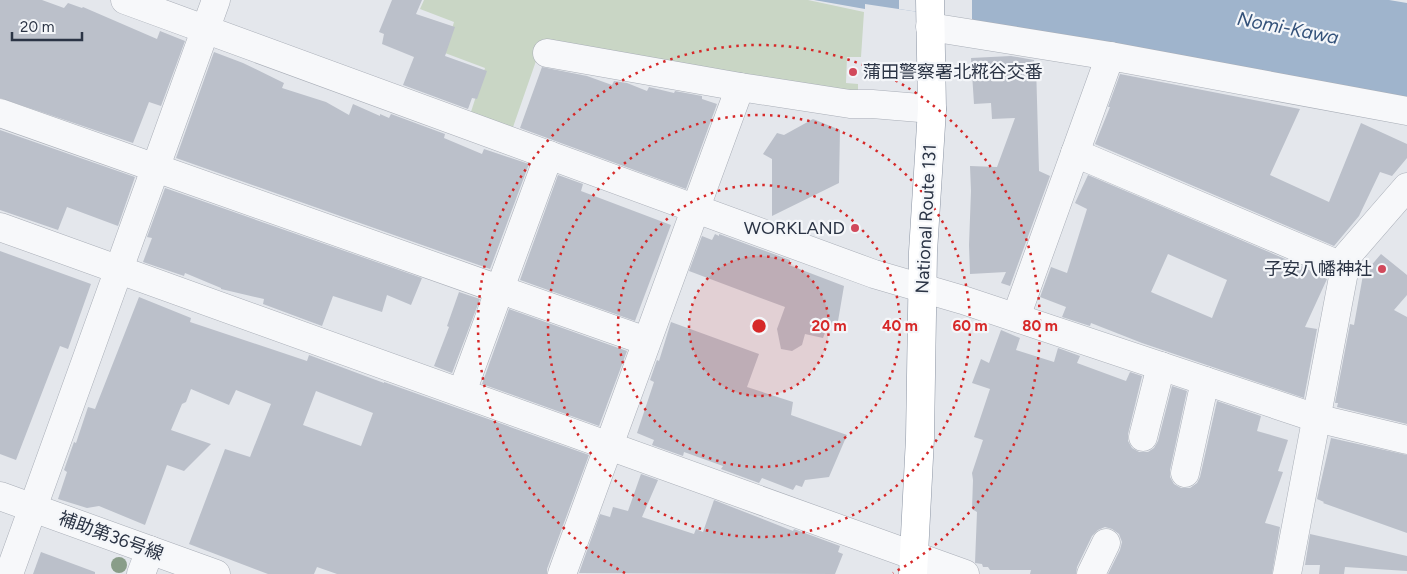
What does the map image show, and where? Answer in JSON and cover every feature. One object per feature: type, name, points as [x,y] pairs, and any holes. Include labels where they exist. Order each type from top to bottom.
[{"type":"highway","name":"National Route 131","points":[[913,565],[920,438],[923,288],[932,109],[930,13]]},
{"type":"street","points":[[125,0],[874,274],[963,300],[1316,418],[1407,440]]},
{"type":"street","points":[[9,574],[216,0]]},
{"type":"street","points":[[930,13],[1110,56],[1407,111]]},
{"type":"street","points":[[547,53],[850,104],[932,109]]},
{"type":"street","points":[[1016,318],[1110,56]]},
{"type":"street","points":[[562,574],[740,87]]},
{"type":"street","points":[[0,113],[646,341]]},
{"type":"street","points":[[1075,153],[1344,268]]},
{"type":"street","points":[[462,392],[549,155]]},
{"type":"street","points":[[1287,574],[1347,256],[1407,186]]},
{"type":"street","points":[[0,226],[610,445],[913,565],[965,574]]},
{"type":"street","points":[[1143,436],[1161,366]]},
{"type":"street","points":[[1184,474],[1205,381]]},
{"type":"street","name":"補助第36号線","points":[[0,496],[33,508],[145,562],[216,574]]},
{"type":"street","points":[[1090,574],[1106,543]]},
{"type":"green space","points":[[424,0],[808,0],[864,12],[861,57],[847,57],[846,83],[858,84],[858,90],[840,93],[536,61],[512,130],[470,115],[485,68],[445,53],[454,22],[420,9]]},
{"type":"water","name":"Nomi-Kawa","points":[[814,0],[1389,0],[1407,3],[1407,100],[972,20],[865,4],[865,9]]},
{"type":"pier","points":[[899,0],[972,0],[972,20],[899,9]]},
{"type":"building","points":[[0,0],[42,0],[64,8],[68,3],[83,7],[157,39],[160,31],[185,41],[161,106],[149,102],[133,143],[0,98]]},
{"type":"building","points":[[392,0],[422,0],[416,14],[455,27],[445,56],[487,71],[477,99],[472,98],[468,109],[403,85],[414,57],[382,44],[384,34],[379,32]]},
{"type":"building","points":[[214,52],[243,63],[284,83],[282,88],[326,102],[349,115],[353,104],[380,116],[380,114],[389,118],[391,114],[445,134],[444,138],[482,154],[484,149],[529,164],[490,269],[176,158]]},
{"type":"building","points":[[1011,56],[1034,60],[1035,68],[1036,65],[1039,171],[1050,176],[1010,286],[1001,283],[1006,272],[970,274],[969,245],[970,166],[997,167],[1015,118],[992,119],[991,103],[974,104],[971,58]]},
{"type":"building","points":[[542,67],[587,76],[612,85],[614,81],[627,83],[647,91],[649,87],[674,93],[675,91],[702,96],[702,99],[717,104],[686,189],[520,128]]},
{"type":"building","points":[[1120,74],[1300,109],[1270,175],[1329,202],[1361,123],[1407,144],[1407,158],[1392,176],[1380,172],[1359,216],[1334,246],[1095,144],[1110,107],[1108,107]]},
{"type":"building","points":[[813,119],[840,130],[839,183],[772,216],[772,159],[763,154],[777,133],[784,135]]},
{"type":"building","points":[[0,130],[135,177],[118,226],[67,207],[58,230],[0,210]]},
{"type":"building","points":[[558,175],[583,184],[581,191],[671,225],[635,321],[520,280]]},
{"type":"building","points":[[1088,175],[1297,264],[1327,279],[1305,327],[1317,329],[1304,398],[1142,343],[1091,323],[1090,326],[1062,317],[1066,307],[1040,297],[1051,267],[1067,273],[1087,209],[1075,203]],"holes":[[[1168,254],[1227,280],[1212,318],[1151,292]]]},
{"type":"building","points":[[165,188],[422,278],[411,305],[387,295],[382,312],[333,296],[322,326],[263,304],[264,299],[221,289],[185,273],[184,276],[143,262],[152,238],[147,237]]},
{"type":"building","points":[[715,234],[790,260],[789,265],[844,286],[837,327],[828,325],[823,338],[805,334],[802,345],[792,351],[781,349],[777,329],[785,307],[689,271],[702,236],[712,240]]},
{"type":"building","points":[[0,251],[91,284],[68,349],[60,346],[16,460],[0,454]]},
{"type":"building","points":[[1381,254],[1407,275],[1407,295],[1394,310],[1407,317],[1407,424],[1337,407],[1338,403],[1335,403],[1350,324],[1354,325],[1363,275]]},
{"type":"building","points":[[459,292],[480,299],[452,373],[434,366],[449,327],[447,326]]},
{"type":"building","points":[[139,297],[191,318],[190,322],[307,361],[309,355],[589,455],[547,569],[547,574],[337,574],[317,567],[314,574],[268,574],[189,544],[225,449],[250,457],[271,404],[236,390],[229,405],[191,389],[186,402],[182,404],[171,430],[211,444],[184,471],[167,465],[145,525],[99,506],[87,508],[58,499],[67,472],[64,470],[74,442],[76,443],[88,407],[95,409]],"holes":[[[316,391],[373,413],[361,446],[303,425]]]},
{"type":"building","points":[[509,309],[627,351],[599,426],[482,384]]},
{"type":"building","points":[[671,322],[759,354],[747,387],[793,402],[791,415],[847,435],[829,477],[805,480],[802,487],[796,485],[793,490],[762,478],[759,483],[721,469],[723,466],[684,452],[683,456],[652,445],[654,440],[637,433],[654,382],[650,380],[657,360],[659,361]]},
{"type":"building","points":[[1001,330],[1020,338],[1016,350],[1054,362],[1058,348],[1080,356],[1077,363],[1126,381],[1130,372],[1142,376],[1128,434],[1128,441],[1132,448],[1139,452],[1148,452],[1154,448],[1158,441],[1172,386],[1187,391],[1170,470],[1170,477],[1174,484],[1181,488],[1190,488],[1197,483],[1200,477],[1217,401],[1261,416],[1257,431],[1288,440],[1278,471],[1283,472],[1265,523],[1280,527],[1272,574],[1108,574],[1122,542],[1119,534],[1105,527],[1098,530],[1092,536],[1077,567],[1076,574],[1030,574],[1031,570],[990,570],[988,567],[983,567],[982,564],[975,563],[977,512],[972,509],[972,473],[983,440],[974,437],[990,389],[972,383],[981,359],[989,363]]},
{"type":"building","points":[[1331,438],[1407,455],[1407,533],[1323,503],[1317,499]]},
{"type":"building","points":[[641,474],[658,480],[642,517],[694,534],[696,529],[703,532],[714,500],[793,531],[794,529],[840,546],[838,552],[843,554],[835,574],[579,573],[600,514],[610,517],[613,507],[628,511]]},
{"type":"building","points":[[1310,534],[1407,556],[1407,571],[1345,567],[1344,574],[1319,574],[1320,565],[1305,565]]},
{"type":"building","points":[[41,552],[95,572],[95,574],[33,574]]},
{"type":"place","name":"蒲田警察署北糀谷交番","points":[[853,72]]},
{"type":"place","name":"WORKLAND","points":[[855,228]]},
{"type":"place","name":"子安八幡神社","points":[[1382,269]]}]
